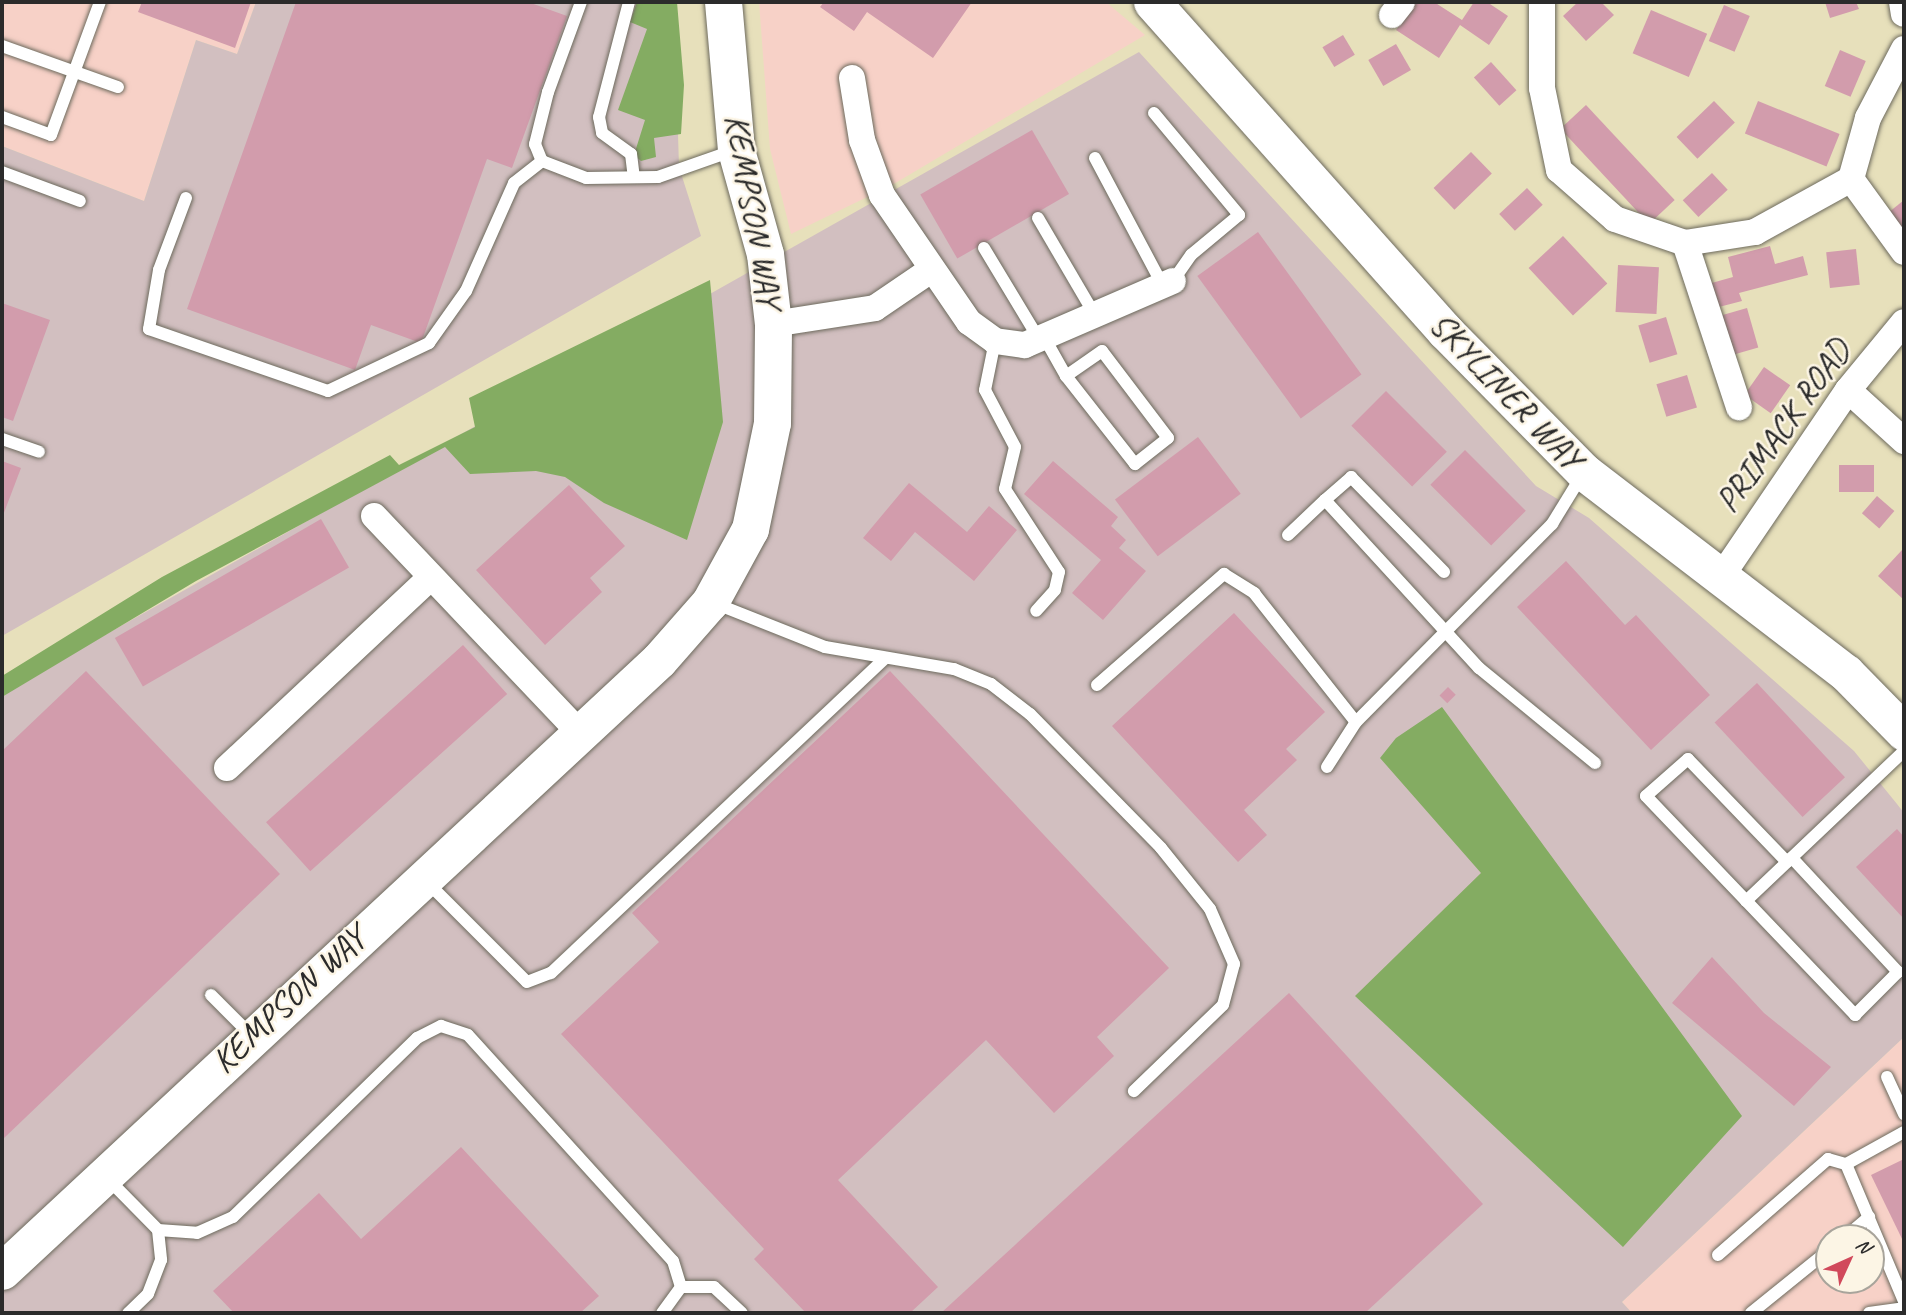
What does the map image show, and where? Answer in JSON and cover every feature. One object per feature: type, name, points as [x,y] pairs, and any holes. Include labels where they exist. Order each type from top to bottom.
[{"type":"street","name":"KEMPSON WAY","points":[[2,1271],[106,1177],[250,1035],[580,733],[710,602],[750,529],[772,423],[773,324],[765,254],[736,150],[723,2]]},
{"type":"street","name":"SKYLINER WAY","points":[[1152,2],[1445,331],[1584,472],[1723,574],[1846,673],[1904,732]]},
{"type":"street","points":[[1542,2],[1542,88],[1559,170],[1615,219],[1685,243],[1755,232],[1851,179],[1868,118],[1904,49]]},
{"type":"street","points":[[1902,2],[1904,14]]},
{"type":"street","points":[[852,78],[862,140],[882,195],[968,322],[995,341],[1024,345],[1168,283]]},
{"type":"street","points":[[1851,179],[1904,252]]},
{"type":"street","points":[[1685,243],[1740,407]]},
{"type":"street","points":[[773,324],[875,309],[931,270]]},
{"type":"street","name":"PRIMACK ROAD","points":[[1723,574],[1848,390],[1904,322]]},
{"type":"street","points":[[1848,390],[1904,441]]},
{"type":"street","points":[[374,516],[580,733]]},
{"type":"street","points":[[227,768],[431,577]]},
{"type":"lane","points":[[2,117],[51,135],[100,2]]},
{"type":"lane","points":[[581,2],[545,105],[535,144],[542,161],[586,178],[658,177],[736,150]]},
{"type":"lane","points":[[629,2],[599,117],[602,133],[631,154],[634,177]]},
{"type":"lane","points":[[2,47],[118,87]]},
{"type":"lane","points":[[1095,158],[1168,283],[1191,255],[1239,215],[1154,113]]},
{"type":"lane","points":[[186,198],[159,270],[149,329],[328,391],[429,343],[466,291],[514,183],[542,161]]},
{"type":"lane","points":[[2,172],[80,201]]},
{"type":"lane","points":[[1038,218],[1095,315]]},
{"type":"lane","points":[[984,248],[1066,376],[1135,464],[1168,438],[1102,351],[1066,376]]},
{"type":"lane","points":[[995,341],[985,390],[1015,447],[1005,489],[1059,572],[1055,590],[1036,611]]},
{"type":"lane","points":[[2,439],[39,452]]},
{"type":"lane","points":[[1328,767],[1356,722],[1552,524],[1584,472]]},
{"type":"lane","points":[[1288,536],[1351,477],[1444,572]]},
{"type":"lane","points":[[1325,500],[1506,692],[1595,764]]},
{"type":"lane","points":[[1097,685],[1224,574],[1254,593],[1356,722]]},
{"type":"lane","points":[[710,602],[825,647],[954,669],[991,684],[1128,814],[1210,909],[1234,964],[1223,1004],[1133,1091]]},
{"type":"lane","points":[[422,877],[527,982],[551,973],[885,658]]},
{"type":"lane","points":[[1746,901],[1904,751]]},
{"type":"lane","points":[[1688,759],[1898,972],[1855,1014],[1746,901],[1646,796],[1688,759]]},
{"type":"lane","points":[[211,995],[250,1035]]},
{"type":"lane","points":[[158,1230],[197,1233],[233,1217],[417,1038],[441,1026],[468,1035],[673,1261],[681,1287]]},
{"type":"lane","points":[[1887,1077],[1904,1114]]},
{"type":"lane","points":[[1718,1255],[1828,1159],[1846,1164],[1904,1132]]},
{"type":"lane","points":[[1846,1164],[1904,1301]]},
{"type":"lane","points":[[106,1177],[158,1230],[161,1260],[148,1294],[128,1313]]},
{"type":"lane","points":[[1861,1224],[1869,1217]]},
{"type":"lane","points":[[1751,1313],[1815,1261]]},
{"type":"lane","points":[[662,1313],[681,1287]]},
{"type":"lane","points":[[681,1287],[714,1287],[742,1313]]},
{"type":"lane","points":[[1869,1313],[1904,1308]]},
{"type":"shaded area","points":[[2,2],[256,2],[237,54],[196,40],[144,201],[2,146]]},
{"type":"shaded area","points":[[256,2],[674,2],[679,167],[701,236],[2,636],[2,146],[144,201],[196,40],[237,54]]},
{"type":"shaded area","points":[[759,2],[1106,2],[1145,35],[892,185],[791,234],[770,149]]},
{"type":"shaded area","points":[[1139,52],[1536,486],[1589,518],[1854,751],[1904,813],[1904,1037],[1622,1302],[1632,1313],[2,1313],[2,693]]},
{"type":"shaded area","points":[[1904,1037],[1904,1313],[1632,1313],[1622,1302]]},
{"type":"green space","points":[[637,2],[677,2],[684,85],[681,134],[654,138],[656,157],[641,161],[634,155],[645,120],[618,110],[647,29],[630,22]]},
{"type":"green space","points":[[710,280],[723,422],[687,540],[604,503],[565,477],[536,471],[470,474],[445,447],[196,581],[2,697],[2,676],[162,577],[390,455],[399,465],[475,427],[469,398]]},
{"type":"green space","points":[[1442,707],[1742,1116],[1623,1247],[1355,996],[1481,873],[1380,758],[1396,738]]},
{"type":"building","points":[[142,2],[251,2],[235,48],[138,12]]},
{"type":"building","points":[[296,2],[528,2],[567,16],[512,168],[487,159],[421,343],[371,325],[355,370],[187,309]]},
{"type":"building","points":[[824,2],[972,2],[933,58],[867,12],[854,31],[820,7]]},
{"type":"building","points":[[1415,2],[1434,2],[1462,20],[1474,2],[1487,2],[1508,16],[1489,45],[1460,25],[1439,58],[1396,30]]},
{"type":"building","points":[[1578,2],[1601,2],[1614,15],[1586,41],[1563,16]]},
{"type":"building","points":[[1825,2],[1856,2],[1859,9],[1830,18]]},
{"type":"building","points":[[1724,5],[1750,16],[1735,52],[1709,41]]},
{"type":"building","points":[[1651,10],[1707,34],[1689,77],[1633,53]]},
{"type":"building","points":[[1343,35],[1355,55],[1334,67],[1322,47]]},
{"type":"building","points":[[1396,44],[1411,70],[1383,86],[1368,60]]},
{"type":"building","points":[[1840,50],[1866,61],[1851,97],[1825,86]]},
{"type":"building","points":[[1491,62],[1516,90],[1499,106],[1474,77]]},
{"type":"building","points":[[1714,101],[1735,123],[1697,159],[1677,137]]},
{"type":"building","points":[[1758,101],[1840,134],[1826,166],[1745,133]]},
{"type":"building","points":[[1586,105],[1675,200],[1649,224],[1560,129]]},
{"type":"building","points":[[1032,130],[1069,194],[957,259],[920,194]]},
{"type":"building","points":[[1471,152],[1492,174],[1454,210],[1434,188]]},
{"type":"building","points":[[1712,173],[1728,190],[1698,217],[1683,200]]},
{"type":"building","points":[[1527,188],[1543,205],[1515,231],[1499,214]]},
{"type":"building","points":[[1904,200],[1904,234],[1888,213]]},
{"type":"building","points":[[1258,232],[1361,374],[1301,418],[1197,276]]},
{"type":"building","points":[[1563,236],[1607,284],[1573,316],[1529,268]]},
{"type":"building","points":[[1770,246],[1775,264],[1803,256],[1808,275],[1739,293],[1742,301],[1715,308],[1708,284],[1733,277],[1728,257]]},
{"type":"building","points":[[1856,249],[1860,285],[1830,288],[1826,252]]},
{"type":"building","points":[[1618,265],[1659,267],[1656,314],[1616,312]]},
{"type":"building","points":[[2,303],[50,320],[13,421],[2,417]]},
{"type":"building","points":[[1747,308],[1758,347],[1731,355],[1720,316]]},
{"type":"building","points":[[1666,317],[1677,354],[1650,363],[1638,325]]},
{"type":"building","points":[[1764,367],[1790,385],[1771,413],[1744,395]]},
{"type":"building","points":[[1687,375],[1697,408],[1666,417],[1656,384]]},
{"type":"building","points":[[1386,391],[1447,452],[1412,486],[1351,426]]},
{"type":"building","points":[[1198,437],[1241,494],[1158,556],[1115,500]]},
{"type":"building","points":[[1465,450],[1526,511],[1491,545],[1430,485]]},
{"type":"building","points":[[2,461],[21,468],[2,518]]},
{"type":"building","points":[[1053,461],[1118,517],[1111,526],[1126,540],[1119,548],[1146,571],[1103,620],[1072,593],[1101,560],[1024,494]]},
{"type":"building","points":[[1839,465],[1874,465],[1874,492],[1839,492]]},
{"type":"building","points":[[909,483],[967,532],[989,506],[1017,530],[974,581],[915,532],[891,561],[863,538]]},
{"type":"building","points":[[569,485],[625,546],[590,578],[602,592],[545,645],[476,570]]},
{"type":"building","points":[[1877,496],[1894,511],[1879,528],[1862,513]]},
{"type":"building","points":[[321,519],[349,567],[143,686],[115,638]]},
{"type":"building","points":[[1902,550],[1904,552],[1904,600],[1878,576]]},
{"type":"building","points":[[1566,561],[1625,625],[1636,615],[1710,695],[1651,750],[1517,607]]},
{"type":"building","points":[[1234,613],[1325,712],[1286,749],[1297,760],[1244,810],[1267,835],[1238,862],[1112,726]]},
{"type":"building","points":[[463,645],[507,694],[310,871],[266,822]]},
{"type":"building","points":[[86,671],[280,874],[2,1140],[2,751]]},
{"type":"building","points":[[890,671],[1169,968],[1097,1037],[1114,1056],[1054,1113],[986,1040],[838,1180],[938,1287],[910,1313],[806,1313],[754,1259],[764,1249],[561,1034],[659,942],[632,913]]},
{"type":"building","points":[[1757,683],[1845,777],[1803,817],[1715,723]]},
{"type":"building","points":[[1448,687],[1456,695],[1447,703],[1440,695]]},
{"type":"building","points":[[1897,829],[1904,837],[1904,919],[1856,867]]},
{"type":"building","points":[[1712,957],[1764,1013],[1831,1067],[1794,1106],[1672,1003]]},
{"type":"building","points":[[1289,993],[1483,1204],[1365,1313],[941,1313]]},
{"type":"building","points":[[461,1147],[599,1296],[580,1313],[234,1313],[213,1291],[319,1193],[361,1239]]},
{"type":"building","points":[[1904,1159],[1904,1243],[1871,1175]]}]
